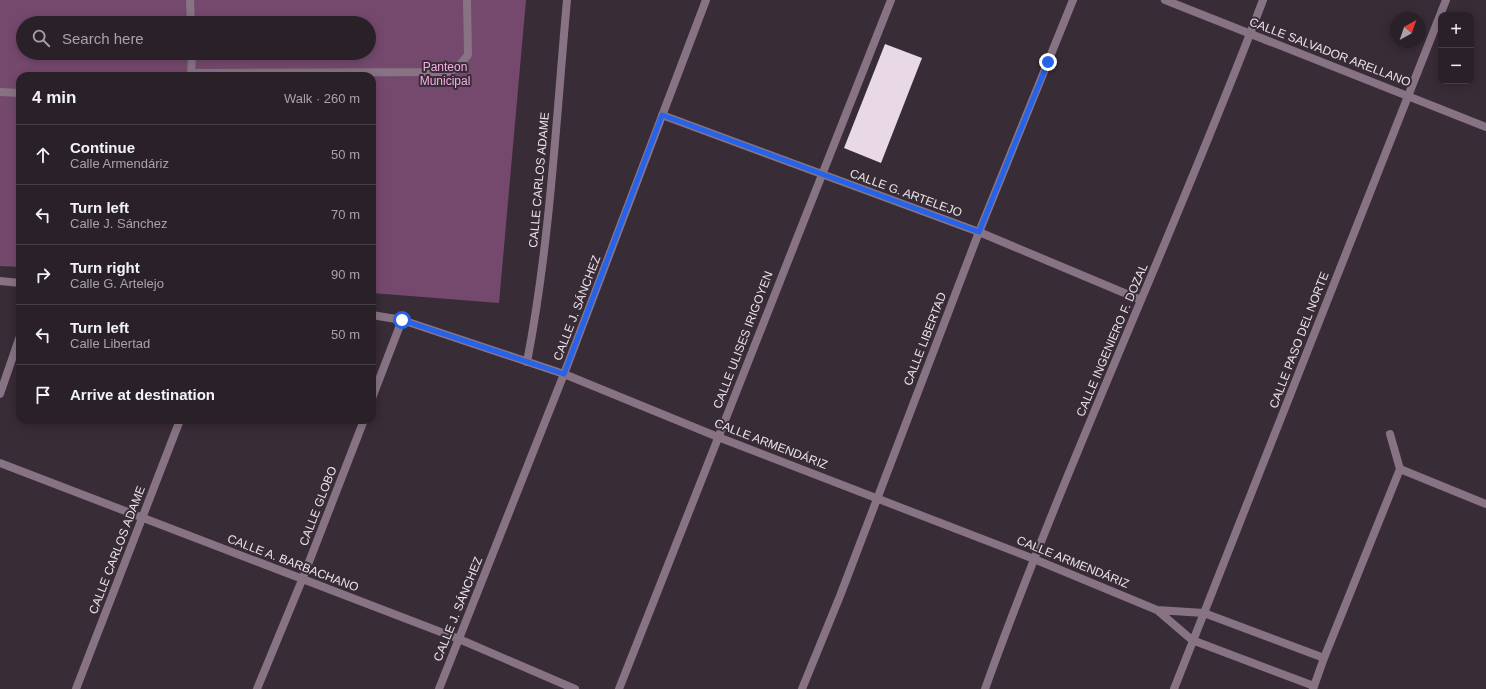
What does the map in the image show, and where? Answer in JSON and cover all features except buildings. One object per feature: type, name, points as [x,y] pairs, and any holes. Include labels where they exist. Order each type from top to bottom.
[{"type":"street","points":[[190,0],[191,16]]},
{"type":"street","points":[[376,73],[448,72],[457,68],[468,55],[467,0]]},
{"type":"street","name":"CALLE CARLOS ADAME","points":[[527,362],[537,310],[543,261],[567,0]]},
{"type":"street","name":"CALLE J. SÁNCHEZ","points":[[439,689],[564,374],[706,0]]},
{"type":"street","name":"CALLE ULISES IRIGOYEN","points":[[619,689],[890,0]]},
{"type":"street","name":"CALLE LIBERTAD","points":[[802,689],[840,596],[876,498],[979,232],[1073,0]]},
{"type":"street","name":"CALLE SALVADOR ARELLANO","points":[[1165,0],[1486,127]]},
{"type":"street","name":"CALLE INGENIERO F. DOZAL","points":[[984,689],[1034,559],[1183,202],[1263,0]]},
{"type":"street","name":"CALLE PASO DEL NORTE","points":[[1174,689],[1192,640],[1446,0]]},
{"type":"street","points":[[192,60],[192,72]]},
{"type":"street","points":[[0,92],[16,93]]},
{"type":"street","name":"CALLE G. ARTELEJO","points":[[662,115],[821,175],[979,232],[1141,300]]},
{"type":"street","points":[[0,282],[16,283]]},
{"type":"street","name":"CALLE ARMENDÁRIZ","points":[[376,316],[402,320],[564,374],[718,437],[1034,559],[1157,610],[1192,640],[1314,688]]},
{"type":"street","points":[[376,388],[402,320]]},
{"type":"street","points":[[0,394],[16,348]]},
{"type":"street","name":"CALLE CARLOS ADAME","points":[[76,689],[178,424]]},
{"type":"street","name":"CALLE GLOBO","points":[[257,689],[302,580],[362,424]]},
{"type":"street","points":[[1314,688],[1324,658],[1400,469],[1390,434]]},
{"type":"street","name":"CALLE A. BARBACHANO","points":[[0,463],[459,639],[575,689]]},
{"type":"street","points":[[1400,469],[1486,504]]},
{"type":"street","name":"CALLE ARMENDÁRIZ","points":[[1157,610],[1204,613],[1324,658]]},
{"type":"green space","name":"Panteon Municipal","points":[[0,0],[526,0],[499,303],[376,293],[376,72],[16,72],[16,267],[0,266]]},
{"type":"route","points":[[402,320],[564,374],[662,115],[821,175],[979,232],[1048,62]]}]
